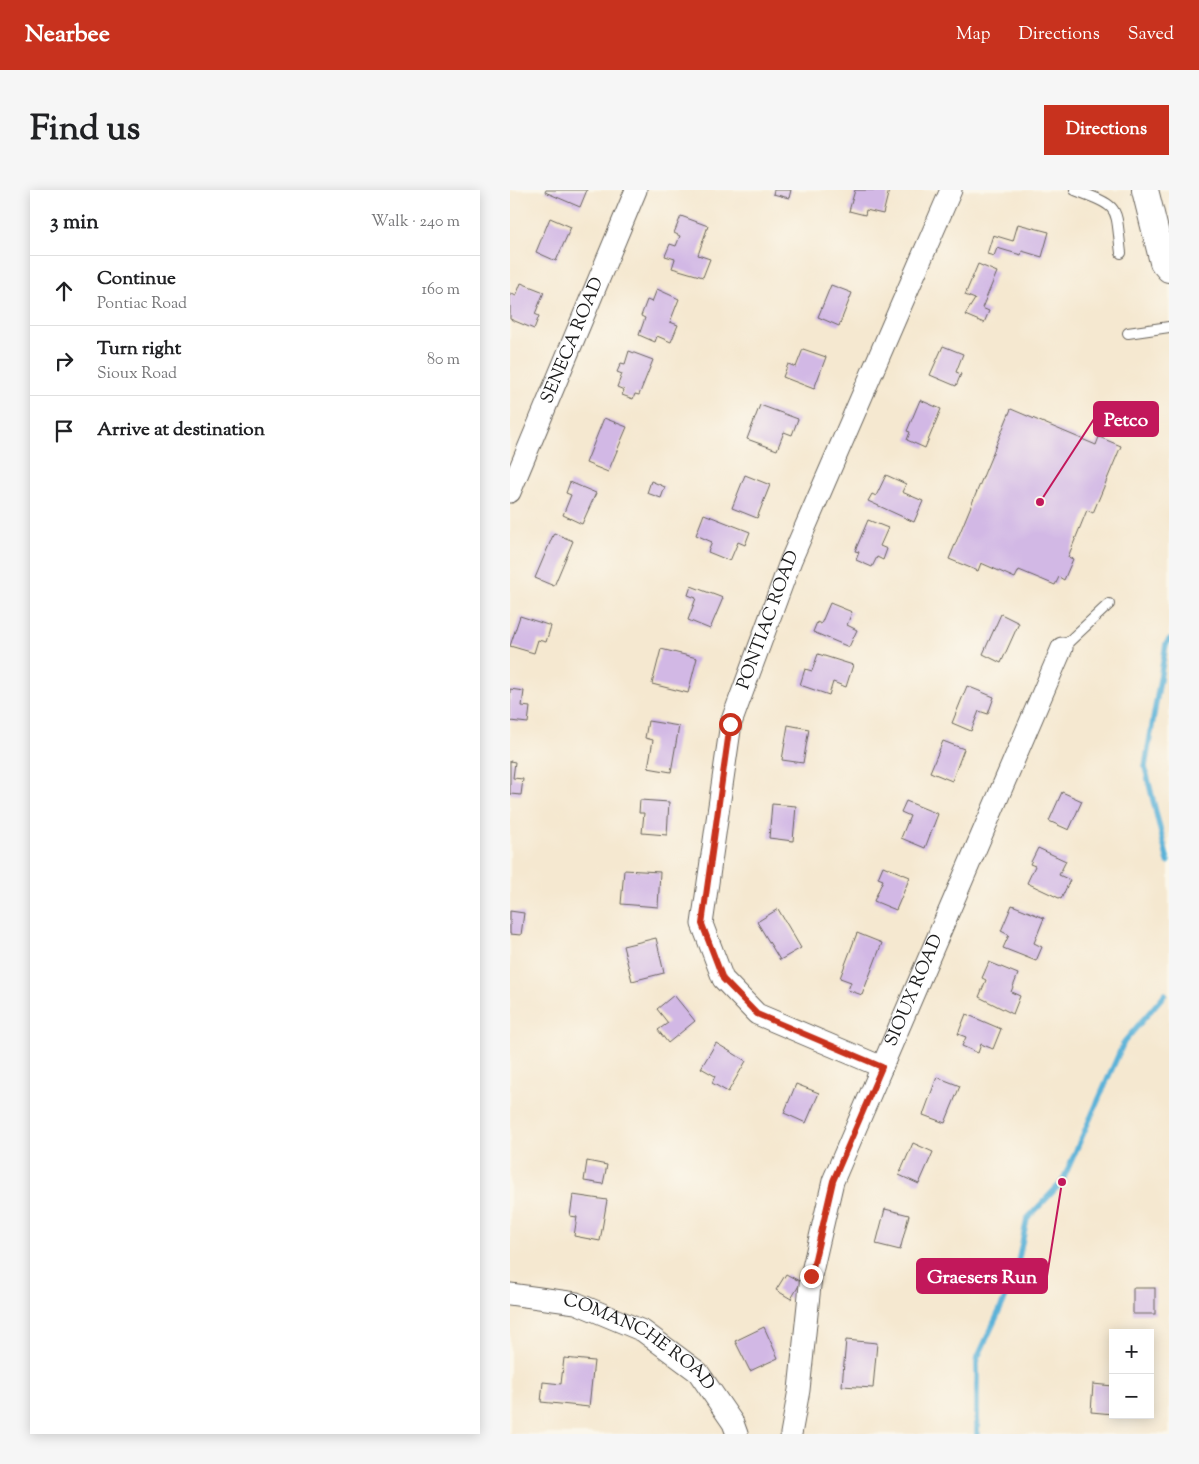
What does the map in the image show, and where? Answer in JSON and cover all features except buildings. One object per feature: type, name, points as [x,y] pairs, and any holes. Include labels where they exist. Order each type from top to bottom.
[{"type":"street","name":"SENECA ROAD","points":[[510,492],[636,190]]},
{"type":"street","name":"PONTIAC ROAD","points":[[882,1067],[757,1014],[723,979],[702,924],[730,724],[791,560],[951,190]]},
{"type":"street","points":[[1145,190],[1163,262],[1169,269]]},
{"type":"street","name":"SIOUX ROAD","points":[[791,1434],[799,1390],[811,1276],[833,1181],[1062,648]]},
{"type":"street","name":"COMANCHE ROAD","points":[[510,1294],[576,1303],[643,1331],[698,1372],[733,1423],[737,1434]]},
{"type":"lane","points":[[1075,190],[1107,202],[1116,212],[1121,253]]},
{"type":"lane","points":[[1128,333],[1169,327]]},
{"type":"lane","points":[[1062,648],[1109,604]]},
{"type":"waterway","points":[[1168,862],[1145,767],[1166,644],[1169,640]]},
{"type":"waterway","points":[[977,1434],[977,1359],[1015,1277],[1027,1219],[1062,1182],[1124,1042],[1165,994]]},
{"type":"place","name":"Petco","points":[[1040,502]]},
{"type":"place","name":"Graesers Run","points":[[1062,1182]]},
{"type":"route","points":[[730,724],[702,924],[723,979],[757,1014],[882,1067],[833,1181],[811,1276]]}]
